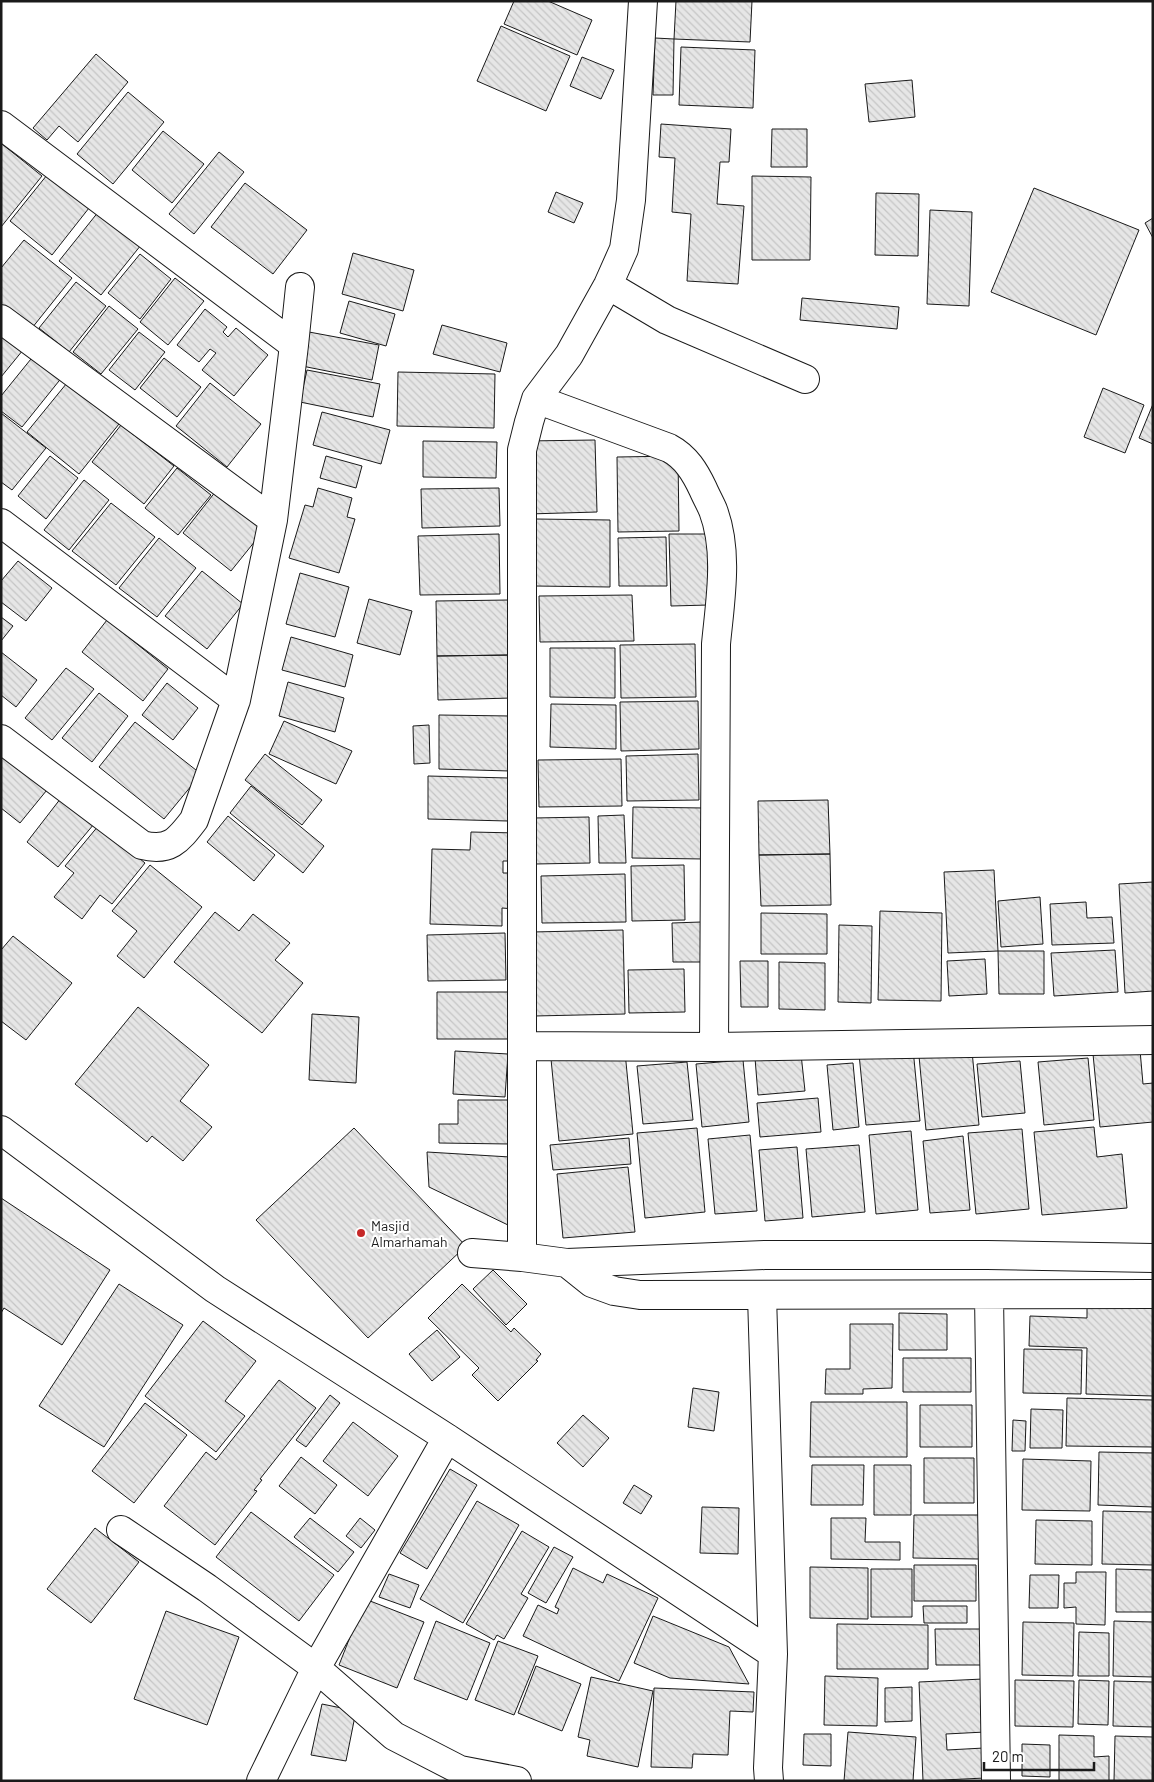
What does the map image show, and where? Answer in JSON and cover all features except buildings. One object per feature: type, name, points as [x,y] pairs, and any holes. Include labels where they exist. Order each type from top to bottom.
[{"type":"street","points":[[522,1258],[522,450],[536,399],[570,355],[608,285],[624,249],[631,200],[643,1]]},
{"type":"street","points":[[1,125],[294,345]]},
{"type":"street","points":[[608,285],[667,320],[805,379]]},
{"type":"street","points":[[1,739],[142,845],[156,848],[169,845],[185,832],[194,820],[236,700],[274,520],[300,287]]},
{"type":"street","points":[[1,319],[274,520]]},
{"type":"street","points":[[536,399],[669,448],[680,454],[696,474],[714,511],[721,544],[722,586],[716,644],[714,1046]]},
{"type":"street","points":[[1,523],[236,700]]},
{"type":"street","points":[[523,1046],[714,1046],[1153,1040]]},
{"type":"street","points":[[1,1130],[215,1289],[447,1438],[773,1654]]},
{"type":"street","points":[[472,1253],[567,1263],[774,1255],[987,1255],[1153,1258]]},
{"type":"street","points":[[567,1263],[592,1283],[614,1291],[640,1295],[1153,1294]]},
{"type":"street","points":[[989,1295],[996,1781]]},
{"type":"street","points":[[762,1296],[773,1654],[769,1781]]},
{"type":"street","points":[[261,1781],[316,1668],[447,1438]]},
{"type":"street","points":[[121,1530],[207,1588],[316,1668],[394,1736],[460,1770],[517,1781]]},
{"type":"place","name":"Masjid Almarhamah","points":[[361,1233]]}]
